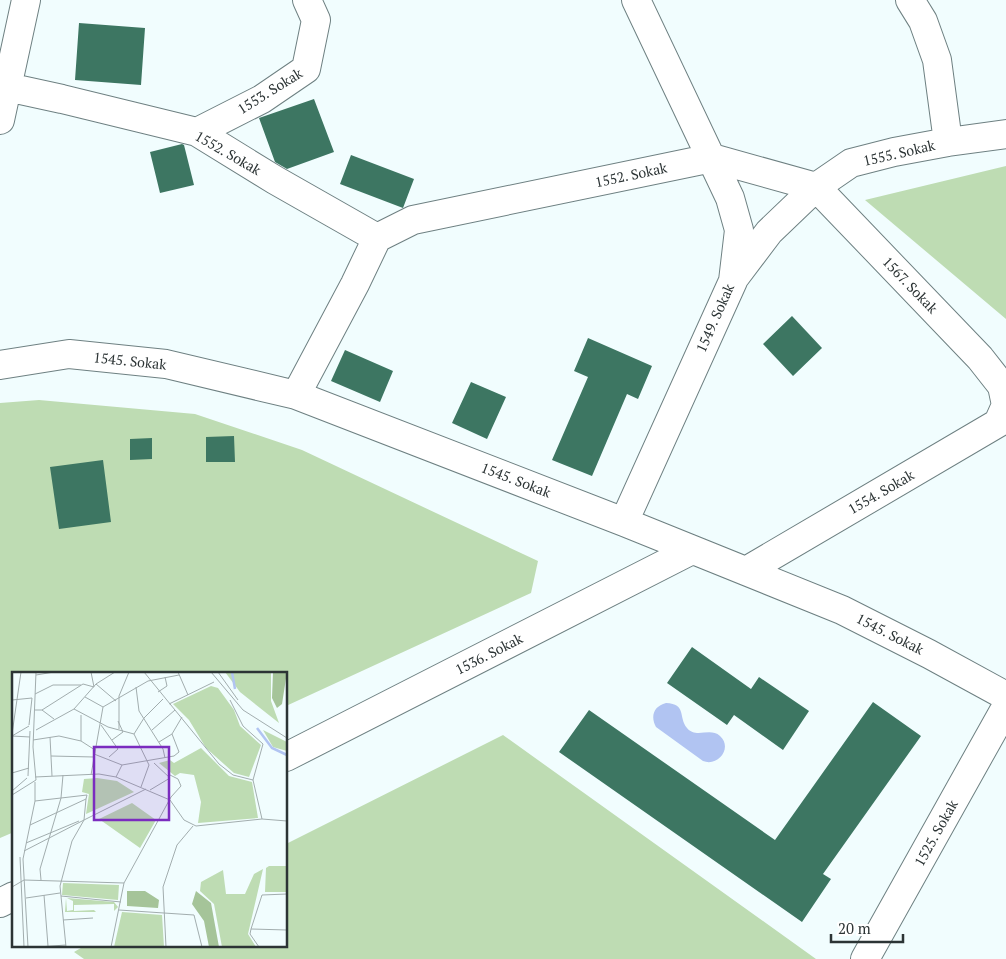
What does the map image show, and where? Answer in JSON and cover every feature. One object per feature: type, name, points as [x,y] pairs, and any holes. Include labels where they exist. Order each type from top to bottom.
[{"type":"street","points":[[0,120],[7,87],[10,29],[26,0]]},
{"type":"street","name":"1553. Sokak","points":[[197,132],[262,98],[306,69],[316,20],[307,0]]},
{"type":"street","name":"1549. Sokak","points":[[624,522],[733,281],[739,230],[730,198],[636,0]]},
{"type":"street","points":[[910,0],[922,21],[937,60],[948,142]]},
{"type":"street","name":"1552. Sokak","points":[[7,87],[197,132],[274,180],[377,238],[413,220],[712,158]]},
{"type":"street","name":"1555. Sokak","points":[[733,281],[769,232],[816,186],[851,163],[894,152],[1006,134]]},
{"type":"street","points":[[712,158],[816,186]]},
{"type":"street","name":"1567. Sokak","points":[[816,186],[980,358],[1005,391]]},
{"type":"street","points":[[296,396],[377,238]]},
{"type":"street","name":"1545. Sokak","points":[[0,365],[69,354],[156,363],[296,396],[624,522],[842,610],[1006,696]]},
{"type":"street","name":"1554. Sokak","points":[[746,571],[998,423],[1005,391]]},
{"type":"street","name":"1536. Sokak","points":[[288,756],[692,550]]},
{"type":"street","name":"1525. Sokak","points":[[865,959],[1006,707]]},
{"type":"street","points":[[0,903],[12,897]]},
{"type":"green space","points":[[1006,166],[1006,319],[865,200]]},
{"type":"green space","points":[[39,400],[195,414],[302,450],[538,561],[531,593],[288,705],[288,672],[12,672],[12,833],[0,838],[0,403]]},
{"type":"green space","points":[[503,735],[816,959],[84,959],[74,952],[84,946],[288,946],[288,843]]},
{"type":"water","points":[[666,703],[680,708],[684,724],[691,731],[695,733],[712,732],[720,736],[725,746],[722,755],[718,759],[709,762],[703,761],[656,727],[653,719],[654,712],[659,706]]},
{"type":"building","points":[[79,23],[145,28],[141,85],[75,80]]},
{"type":"building","points":[[314,99],[334,152],[287,169],[275,162],[259,118]]},
{"type":"building","points":[[184,145],[194,185],[160,193],[150,152]]},
{"type":"building","points":[[351,155],[414,179],[403,208],[340,184]]},
{"type":"building","points":[[792,316],[822,348],[793,376],[763,344]]},
{"type":"building","points":[[588,338],[652,366],[638,399],[627,394],[592,476],[552,460],[588,377],[574,371]]},
{"type":"building","points":[[345,350],[393,371],[380,402],[331,381]]},
{"type":"building","points":[[471,382],[506,397],[487,439],[452,423]]},
{"type":"building","points":[[234,436],[235,462],[206,462],[206,437]]},
{"type":"building","points":[[152,438],[152,459],[130,460],[130,439]]},
{"type":"building","points":[[103,460],[111,522],[59,529],[50,467]]},
{"type":"building","points":[[692,647],[751,689],[759,677],[809,711],[783,750],[734,715],[727,725],[667,683]]},
{"type":"building","points":[[873,702],[921,736],[823,874],[831,879],[802,922],[559,752],[589,710],[775,840]]}]
